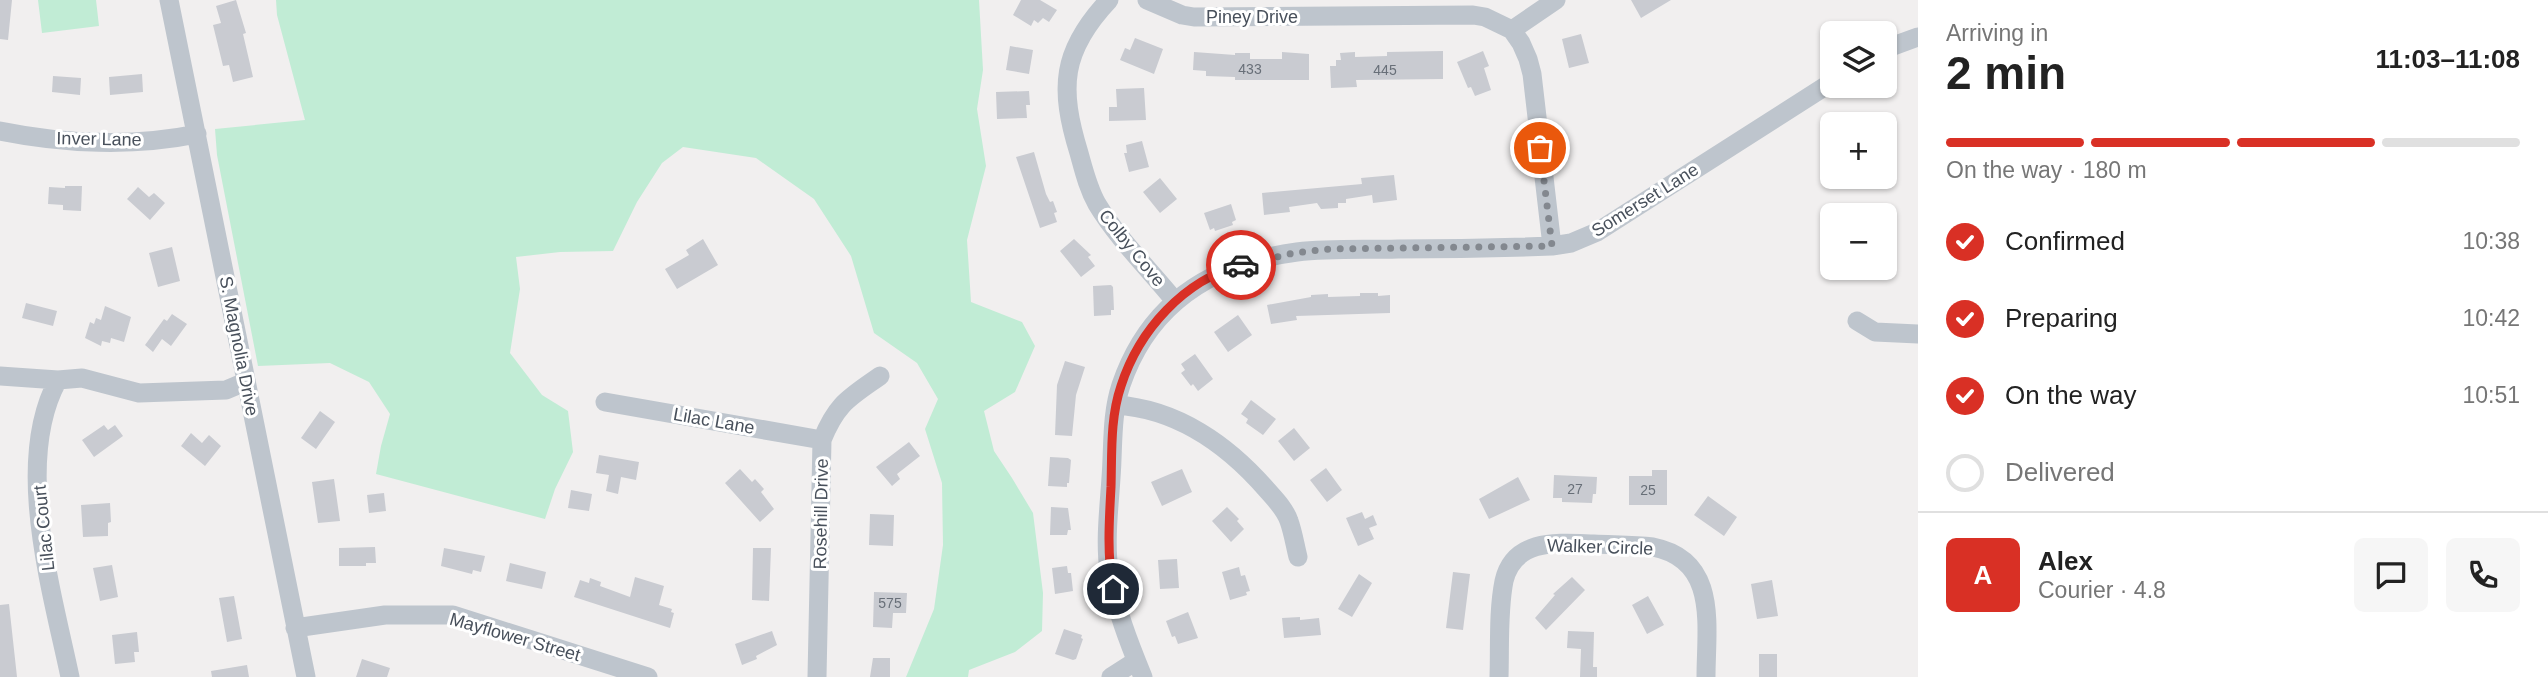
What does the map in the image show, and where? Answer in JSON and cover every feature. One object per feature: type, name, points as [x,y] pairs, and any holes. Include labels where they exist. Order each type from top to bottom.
[{"type":"street","name":"Colby Cove","points":[[1108,0],[1081,34],[1071,56],[1066,89],[1069,120],[1088,187],[1096,203],[1175,301]]},
{"type":"street","name":"Piney Drive","points":[[1147,0],[1181,15],[1194,17],[1473,15],[1485,17],[1511,30]]},
{"type":"street","points":[[1552,246],[1532,74],[1521,43],[1511,30],[1556,0]]},
{"type":"street","name":"S. Magnolia Drive","points":[[170,8],[306,677]]},
{"type":"street","points":[[1897,45],[1918,37]]},
{"type":"street","name":"Somerset Lane","points":[[1140,669],[1116,604],[1108,562],[1113,430],[1120,387],[1131,362],[1156,323],[1175,301],[1197,284],[1233,268],[1294,253],[1345,248],[1552,246],[1571,243],[1597,232],[1820,90]]},
{"type":"street","name":"Inver Lane","points":[[0,131],[54,139],[120,143],[175,139],[197,134]]},
{"type":"street","points":[[1857,321],[1875,332],[1918,334]]},
{"type":"street","points":[[0,376],[58,380],[82,378],[139,393],[165,394],[226,390],[245,382]]},
{"type":"street","name":"Rosehill Drive","points":[[817,677],[822,440],[831,416],[839,407],[880,376]]},
{"type":"street","name":"Lilac Court","points":[[58,380],[48,398],[43,421],[37,493],[44,552],[69,677]]},
{"type":"street","name":"Lilac Lane","points":[[605,402],[822,440]]},
{"type":"street","points":[[1116,405],[1138,406],[1159,413],[1196,429],[1216,442],[1258,480],[1277,502],[1289,519],[1298,557]]},
{"type":"street","name":"Walker Circle","points":[[1499,677],[1505,578],[1517,557],[1527,550],[1552,543],[1653,547],[1664,549],[1686,562],[1698,577],[1705,595],[1706,677]]},
{"type":"street","name":"Mayflower Street","points":[[295,628],[385,615],[453,615],[648,677]]},
{"type":"street","points":[[1111,677],[1140,669]]},
{"type":"green space","points":[[38,0],[96,0],[99,26],[42,33]]},
{"type":"green space","points":[[276,0],[979,0],[983,70],[977,109],[986,166],[967,240],[971,302],[1022,322],[1035,346],[1015,392],[984,411],[994,451],[1033,513],[1043,593],[1042,631],[1015,652],[969,670],[968,677],[906,677],[934,609],[943,545],[942,483],[925,429],[938,399],[917,363],[874,333],[851,256],[814,199],[756,158],[683,147],[662,163],[637,202],[613,251],[560,252],[516,257],[520,289],[510,353],[542,395],[568,411],[573,452],[555,489],[545,519],[376,474],[390,414],[369,382],[330,363],[258,366],[217,155],[215,129],[305,120],[277,15]]},
{"type":"building","points":[[0,0],[12,0],[8,40],[0,39]]},
{"type":"building","points":[[236,0],[246,33],[243,34],[253,77],[233,82],[229,65],[223,66],[213,25],[221,23],[216,6]]},
{"type":"building","points":[[1021,0],[1040,0],[1057,10],[1049,22],[1043,18],[1038,23],[1034,20],[1031,26],[1013,15]]},
{"type":"building","points":[[1631,0],[1671,0],[1641,18]]},
{"type":"building","points":[[1581,34],[1589,63],[1569,68],[1562,39]]},
{"type":"building","points":[[1135,38],[1163,49],[1154,74],[1120,60],[1125,48],[1130,50]]},
{"type":"building","points":[[1010,46],[1033,50],[1029,74],[1006,70]]},
{"type":"building","points":[[1443,51],[1443,79],[1356,80],[1357,87],[1331,88],[1330,66],[1336,66],[1336,60],[1341,60],[1340,53],[1355,52],[1355,57],[1387,56],[1387,52]]},
{"type":"building","points":[[1483,51],[1489,66],[1484,68],[1491,90],[1475,96],[1471,87],[1468,88],[1457,62]]},
{"type":"building","points":[[1194,52],[1235,55],[1250,53],[1250,59],[1282,59],[1282,52],[1309,54],[1309,80],[1235,80],[1235,77],[1206,76],[1206,71],[1193,70]]},
{"type":"building","points":[[142,74],[143,92],[110,95],[109,77]]},
{"type":"building","points":[[53,76],[81,78],[80,95],[52,92]]},
{"type":"building","points":[[1144,88],[1146,120],[1109,121],[1109,107],[1117,107],[1116,89]]},
{"type":"building","points":[[1029,91],[1027,118],[997,119],[996,92]]},
{"type":"building","points":[[1142,141],[1149,167],[1129,172],[1124,153],[1127,153],[1126,145]]},
{"type":"building","points":[[1034,152],[1046,194],[1050,202],[1053,201],[1057,212],[1054,213],[1057,222],[1040,228],[1016,157]]},
{"type":"building","points":[[1394,175],[1397,200],[1373,203],[1372,195],[1346,199],[1346,203],[1338,203],[1338,208],[1321,209],[1317,203],[1289,207],[1290,212],[1264,215],[1262,193],[1362,184],[1361,178]]},
{"type":"building","points":[[1160,178],[1177,199],[1160,213],[1143,192]]},
{"type":"building","points":[[82,186],[81,211],[63,210],[63,205],[48,204],[49,187]]},
{"type":"building","points":[[138,187],[149,197],[154,193],[165,203],[150,220],[127,199]]},
{"type":"building","points":[[1231,204],[1236,220],[1232,222],[1233,225],[1210,230],[1204,213]]},
{"type":"building","points":[[703,239],[718,265],[677,289],[665,269],[689,255],[686,250]]},
{"type":"building","points":[[1074,239],[1091,255],[1088,257],[1095,266],[1081,277],[1060,251]]},
{"type":"building","points":[[172,247],[180,281],[158,287],[149,253]]},
{"type":"building","points":[[1111,285],[1114,310],[1111,310],[1111,315],[1094,316],[1093,286]]},
{"type":"building","points":[[1360,293],[1390,295],[1390,313],[1296,316],[1297,320],[1271,324],[1267,305],[1311,295],[1360,296]]},
{"type":"building","points":[[26,303],[57,311],[53,326],[22,318]]},
{"type":"building","points":[[105,306],[131,317],[124,342],[111,338],[110,343],[102,341],[101,346],[85,338],[90,322],[94,324],[96,318],[101,320]]},
{"type":"building","points":[[172,314],[187,324],[171,346],[162,339],[153,352],[145,345],[164,319],[167,321]]},
{"type":"building","points":[[1238,315],[1252,335],[1228,352],[1214,332]]},
{"type":"building","points":[[1195,354],[1213,379],[1198,391],[1181,373],[1185,370],[1181,364]]},
{"type":"building","points":[[1065,361],[1085,367],[1076,395],[1072,436],[1055,435],[1057,385]]},
{"type":"building","points":[[1251,400],[1276,419],[1263,435],[1246,423],[1248,419],[1241,414]]},
{"type":"building","points":[[320,411],[335,422],[316,449],[301,438]]},
{"type":"building","points":[[104,425],[108,430],[115,425],[123,436],[94,457],[82,440]]},
{"type":"building","points":[[1294,428],[1310,448],[1294,461],[1278,441]]},
{"type":"building","points":[[191,433],[202,443],[209,435],[221,446],[205,466],[181,446]]},
{"type":"building","points":[[909,442],[920,456],[897,474],[900,479],[892,486],[876,467]]},
{"type":"building","points":[[599,455],[639,462],[636,480],[621,477],[618,494],[606,491],[609,475],[596,473]]},
{"type":"building","points":[[1050,457],[1071,460],[1067,487],[1048,486]]},
{"type":"building","points":[[1326,468],[1342,490],[1327,502],[1310,480]]},
{"type":"building","points":[[740,469],[752,482],[755,479],[764,489],[761,492],[774,509],[760,522],[725,483]]},
{"type":"building","points":[[1182,469],[1192,492],[1162,506],[1151,482]]},
{"type":"building","points":[[1652,470],[1667,470],[1667,505],[1629,505],[1629,476],[1652,476]]},
{"type":"building","points":[[1554,475],[1597,477],[1596,494],[1593,494],[1592,503],[1562,502],[1562,498],[1553,498]]},
{"type":"building","points":[[1518,477],[1530,500],[1489,519],[1479,499]]},
{"type":"building","points":[[334,479],[340,521],[318,523],[312,482]]},
{"type":"building","points":[[571,490],[592,494],[589,511],[568,508]]},
{"type":"building","points":[[384,493],[386,511],[369,513],[367,495]]},
{"type":"building","points":[[1708,496],[1737,517],[1724,536],[1694,515]]},
{"type":"building","points":[[110,503],[111,522],[108,523],[108,536],[83,537],[81,505]]},
{"type":"building","points":[[1051,507],[1068,508],[1071,530],[1068,530],[1067,535],[1050,535]]},
{"type":"building","points":[[1227,507],[1239,519],[1237,521],[1244,529],[1231,542],[1212,521]]},
{"type":"building","points":[[1362,512],[1365,519],[1373,515],[1377,525],[1369,528],[1374,539],[1358,546],[1346,518]]},
{"type":"building","points":[[870,514],[894,515],[893,546],[869,545]]},
{"type":"building","points":[[375,547],[376,563],[366,563],[366,566],[339,566],[339,548]]},
{"type":"building","points":[[444,548],[485,556],[481,572],[473,570],[472,574],[441,566]]},
{"type":"building","points":[[753,548],[771,548],[769,601],[752,600]]},
{"type":"building","points":[[1177,559],[1179,588],[1160,589],[1158,560]]},
{"type":"building","points":[[510,563],[546,572],[542,589],[506,581]]},
{"type":"building","points":[[112,565],[118,597],[100,601],[93,568]]},
{"type":"building","points":[[1067,566],[1068,573],[1071,573],[1073,591],[1055,594],[1052,568]]},
{"type":"building","points":[[1239,567],[1241,576],[1245,575],[1250,591],[1246,592],[1247,595],[1230,600],[1222,572]]},
{"type":"building","points":[[1453,572],[1470,574],[1463,630],[1446,628]]},
{"type":"building","points":[[1359,574],[1372,583],[1352,617],[1338,609]]},
{"type":"building","points":[[635,577],[664,586],[659,605],[672,609],[671,612],[674,613],[670,628],[574,597],[580,580],[589,583],[590,578],[601,582],[600,586],[630,597]]},
{"type":"building","points":[[1572,577],[1585,590],[1546,630],[1535,618],[1555,595],[1553,594]]},
{"type":"building","points":[[1772,580],[1778,616],[1757,619],[1751,584]]},
{"type":"building","points":[[874,592],[907,593],[906,613],[893,613],[892,628],[873,627]]},
{"type":"building","points":[[234,596],[242,639],[227,642],[219,598]]},
{"type":"building","points":[[1648,596],[1664,625],[1647,634],[1632,605]]},
{"type":"building","points":[[9,604],[17,677],[0,677],[0,605]]},
{"type":"building","points":[[1188,612],[1198,638],[1178,644],[1166,621]]},
{"type":"building","points":[[1300,617],[1300,620],[1319,618],[1321,635],[1284,638],[1282,618]]},
{"type":"building","points":[[1064,629],[1082,635],[1076,659],[1055,654]]},
{"type":"building","points":[[772,631],[777,645],[756,656],[757,659],[742,665],[735,644]]},
{"type":"building","points":[[1568,631],[1594,632],[1593,667],[1597,667],[1597,677],[1580,677],[1581,649],[1567,648]]},
{"type":"building","points":[[137,632],[139,652],[134,652],[135,662],[115,664],[112,635]]},
{"type":"building","points":[[1759,654],[1777,654],[1777,677],[1759,677]]},
{"type":"building","points":[[873,658],[890,658],[890,677],[870,677]]},
{"type":"building","points":[[362,659],[390,668],[387,677],[356,677]]},
{"type":"building","points":[[247,665],[249,677],[212,677],[211,671]]},
{"type":"way so far","points":[[1241,265],[1294,253],[1345,248],[1392,250],[1552,246],[1540,148]]},
{"type":"route","points":[[1113,589],[1108,557],[1113,430],[1120,387],[1144,339],[1175,301],[1206,279],[1241,265]]}]
